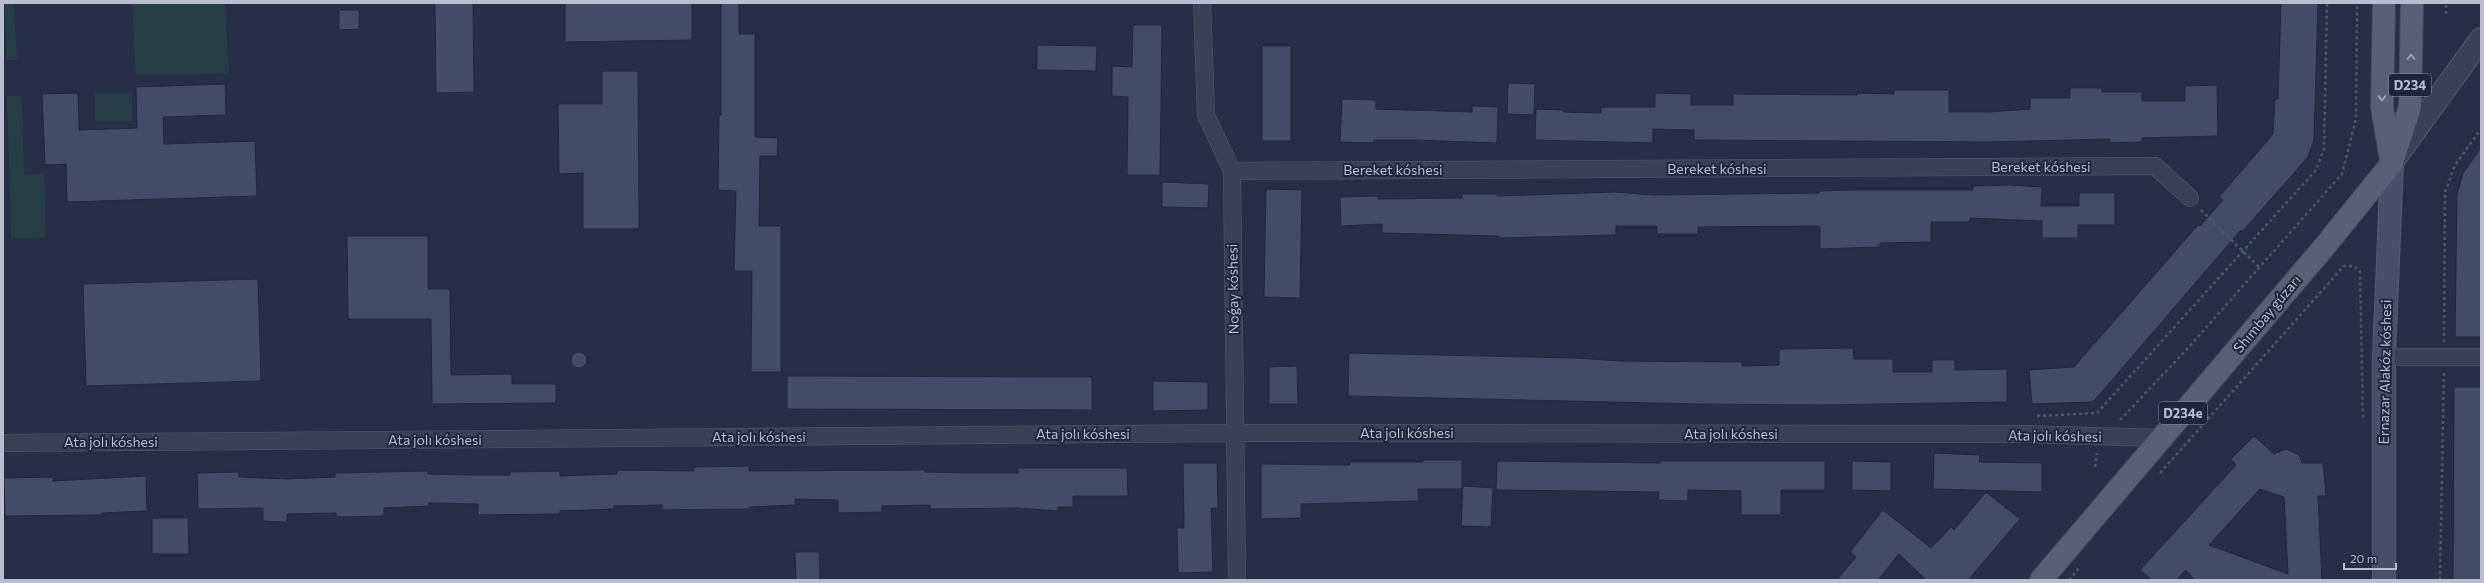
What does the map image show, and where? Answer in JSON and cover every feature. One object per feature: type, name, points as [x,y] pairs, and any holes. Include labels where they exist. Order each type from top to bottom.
[{"type":"main road","name":"Ernazar Alakóz kóshesi","points":[[2384,3],[2382,107],[2392,163],[2384,357],[2384,580]]},
{"type":"main road","name":"Ernazar Alakóz kóshesi","points":[[2392,163],[2410,107],[2412,3]]},
{"type":"main road","name":"Shımbay gúzarı","points":[[2041,580],[2392,163]]},
{"type":"street","name":"Noǵay kóshesi","points":[[1202,3],[1206,115],[1232,171],[1236,580]]},
{"type":"street","name":"Shımbay gúzarı","points":[[2392,163],[2481,39]]},
{"type":"street","name":"Bereket kóshesi","points":[[1232,171],[2155,166],[2190,198]]},
{"type":"street","points":[[2384,357],[2481,357]]},
{"type":"street","name":"Ata jolı kóshesi","points":[[3,443],[1234,433],[2023,434],[2162,438]]},
{"type":"path","points":[[2031,416],[2097,413],[2316,170],[2324,149],[2327,3]]},
{"type":"path","points":[[2095,467],[2097,451],[2104,437],[2189,347],[2342,174],[2356,119],[2357,3]]},
{"type":"path","points":[[2446,3],[2446,14]]},
{"type":"path","points":[[2190,198],[2259,267]]},
{"type":"path","points":[[2155,478],[2344,266],[2354,266],[2360,272],[2363,422]]},
{"type":"shaded area","points":[[5,3],[14,3],[17,60],[7,60]]},
{"type":"shaded area","points":[[132,3],[225,3],[229,73],[136,75]]},
{"type":"shaded area","points":[[95,94],[132,94],[132,121],[95,121]]},
{"type":"shaded area","points":[[7,96],[22,96],[24,175],[44,174],[46,238],[11,239]]},
{"type":"building","points":[[435,3],[473,3],[474,92],[436,93]]},
{"type":"building","points":[[565,3],[692,3],[692,40],[565,42]]},
{"type":"building","points":[[721,3],[739,3],[739,34],[755,34],[755,137],[778,138],[777,156],[760,156],[759,226],[781,226],[781,372],[751,372],[752,271],[734,271],[736,191],[718,190],[719,115],[721,115]]},
{"type":"building","points":[[2281,3],[2318,3],[2314,140],[2308,157],[2242,232],[2241,230],[2093,402],[2032,404],[2029,370],[2074,367],[2198,225],[2200,226],[2223,200],[2219,197],[2273,134],[2275,99],[2278,99]]},
{"type":"building","points":[[339,10],[359,10],[359,29],[339,30]]},
{"type":"building","points":[[1133,25],[1162,25],[1160,175],[1127,175],[1128,97],[1112,96],[1112,66],[1132,67]]},
{"type":"building","points":[[1037,45],[1097,46],[1096,71],[1037,70]]},
{"type":"building","points":[[1262,46],[1291,46],[1291,141],[1262,141]]},
{"type":"building","points":[[602,71],[638,71],[639,229],[583,229],[583,173],[559,174],[558,104],[602,104]]},
{"type":"building","points":[[1508,83],[1535,84],[1534,115],[1507,114]]},
{"type":"building","points":[[225,84],[226,115],[163,117],[164,144],[255,141],[257,196],[67,202],[66,164],[45,165],[42,94],[78,93],[79,130],[137,128],[136,87]]},
{"type":"building","points":[[2217,85],[2218,136],[2142,138],[2142,142],[2110,143],[2110,139],[1988,142],[1694,140],[1694,130],[1653,129],[1653,143],[1535,140],[1536,109],[1563,110],[1563,112],[1601,113],[1601,107],[1655,107],[1655,93],[1691,94],[1691,105],[1733,105],[1733,94],[1857,95],[1857,93],[1894,94],[1894,90],[1949,90],[1949,112],[1989,112],[2030,109],[2030,98],[2070,98],[2070,88],[2102,88],[2102,92],[2142,92],[2142,101],[2185,101],[2185,86]]},
{"type":"building","points":[[1342,99],[1376,100],[1376,109],[1472,112],[1472,106],[1498,107],[1497,143],[1416,140],[1374,140],[1374,143],[1340,142]]},
{"type":"building","points":[[2481,148],[2481,337],[2455,337],[2457,194],[2463,173]]},
{"type":"building","points":[[1162,182],[1209,184],[1208,208],[1162,207]]},
{"type":"building","points":[[2009,185],[2042,187],[2041,206],[2079,206],[2079,193],[2115,193],[2115,225],[2078,225],[2078,238],[2042,238],[2042,221],[1970,218],[1970,222],[1931,222],[1931,242],[1880,243],[1880,247],[1820,249],[1820,226],[1698,227],[1698,234],[1657,234],[1657,226],[1616,226],[1616,235],[1499,238],[1499,236],[1382,233],[1382,224],[1341,226],[1340,197],[1378,196],[1378,199],[1462,198],[1462,194],[1497,194],[1497,196],[1615,192],[1653,195],[1819,193],[1819,191],[1851,190],[1973,190],[1973,186]]},
{"type":"building","points":[[1266,189],[1302,190],[1300,298],[1264,297]]},
{"type":"building","points":[[347,236],[428,236],[428,289],[450,289],[451,375],[512,374],[512,384],[556,384],[556,403],[432,404],[431,319],[348,319]]},
{"type":"building","points":[[258,279],[261,381],[86,386],[83,284]]},
{"type":"building","points":[[1853,348],[1854,359],[1893,359],[1893,372],[1932,372],[1932,360],[1955,360],[1955,370],[2007,369],[2007,402],[1819,405],[1698,404],[1348,396],[1349,353],[1575,358],[1620,361],[1742,362],[1742,366],[1779,365],[1779,349]]},
{"type":"building","points":[[579,352],[586,357],[587,360],[582,367],[579,368],[572,363],[571,360],[576,353]]},
{"type":"building","points":[[1297,366],[1298,404],[1269,404],[1269,367]]},
{"type":"building","points":[[787,376],[1092,377],[1092,410],[787,409]]},
{"type":"building","points":[[1153,381],[1208,382],[1208,410],[1153,411]]},
{"type":"building","points":[[2454,387],[2481,387],[2481,580],[2453,580]]},
{"type":"building","points":[[2254,436],[2274,454],[2286,449],[2299,455],[2302,463],[2323,463],[2326,496],[2318,496],[2322,580],[2195,580],[2186,570],[2176,580],[2152,580],[2140,570],[2236,465],[2231,459]],"holes":[[[2260,489],[2284,497],[2288,574],[2209,545]]]},
{"type":"building","points":[[1934,453],[1980,455],[1979,462],[2042,463],[2042,492],[1933,489]]},
{"type":"building","points":[[1423,460],[1462,460],[1462,489],[1418,489],[1419,501],[1301,504],[1301,518],[1261,519],[1261,464],[1350,465],[1350,462],[1423,462]]},
{"type":"building","points":[[1497,461],[1660,463],[1660,461],[1825,461],[1825,490],[1781,490],[1781,515],[1741,515],[1741,491],[1688,490],[1688,501],[1658,500],[1659,492],[1496,490]]},
{"type":"building","points":[[1852,461],[1891,462],[1891,491],[1852,490]]},
{"type":"building","points":[[1183,463],[1217,463],[1218,508],[1211,508],[1213,572],[1178,573],[1177,528],[1184,528]]},
{"type":"building","points":[[749,466],[749,471],[925,470],[925,472],[970,473],[1018,473],[1018,468],[1127,468],[1128,496],[1073,496],[1073,507],[1058,507],[1058,511],[1017,508],[930,509],[930,505],[882,506],[882,512],[838,513],[838,500],[795,499],[795,505],[750,507],[750,509],[662,510],[662,505],[614,506],[614,509],[560,511],[560,514],[478,515],[478,504],[429,503],[429,506],[384,508],[384,516],[336,517],[336,513],[287,514],[287,522],[263,521],[263,508],[198,509],[197,473],[239,472],[239,477],[287,479],[335,477],[335,473],[428,471],[428,474],[510,475],[510,472],[560,471],[560,476],[617,474],[617,470],[694,471],[694,467]]},
{"type":"building","points":[[146,476],[147,511],[102,513],[102,515],[5,516],[4,478],[53,477],[53,481]]},
{"type":"building","points":[[1463,486],[1493,488],[1491,527],[1461,526]]},
{"type":"building","points":[[1986,492],[2020,519],[1968,580],[1926,580],[1899,554],[1878,580],[1837,580],[1856,557],[1850,552],[1883,510],[1931,548],[1951,527],[1954,530]]},
{"type":"building","points":[[152,518],[188,518],[189,554],[152,554]]},
{"type":"building","points":[[795,552],[819,552],[820,580],[796,580]]}]
